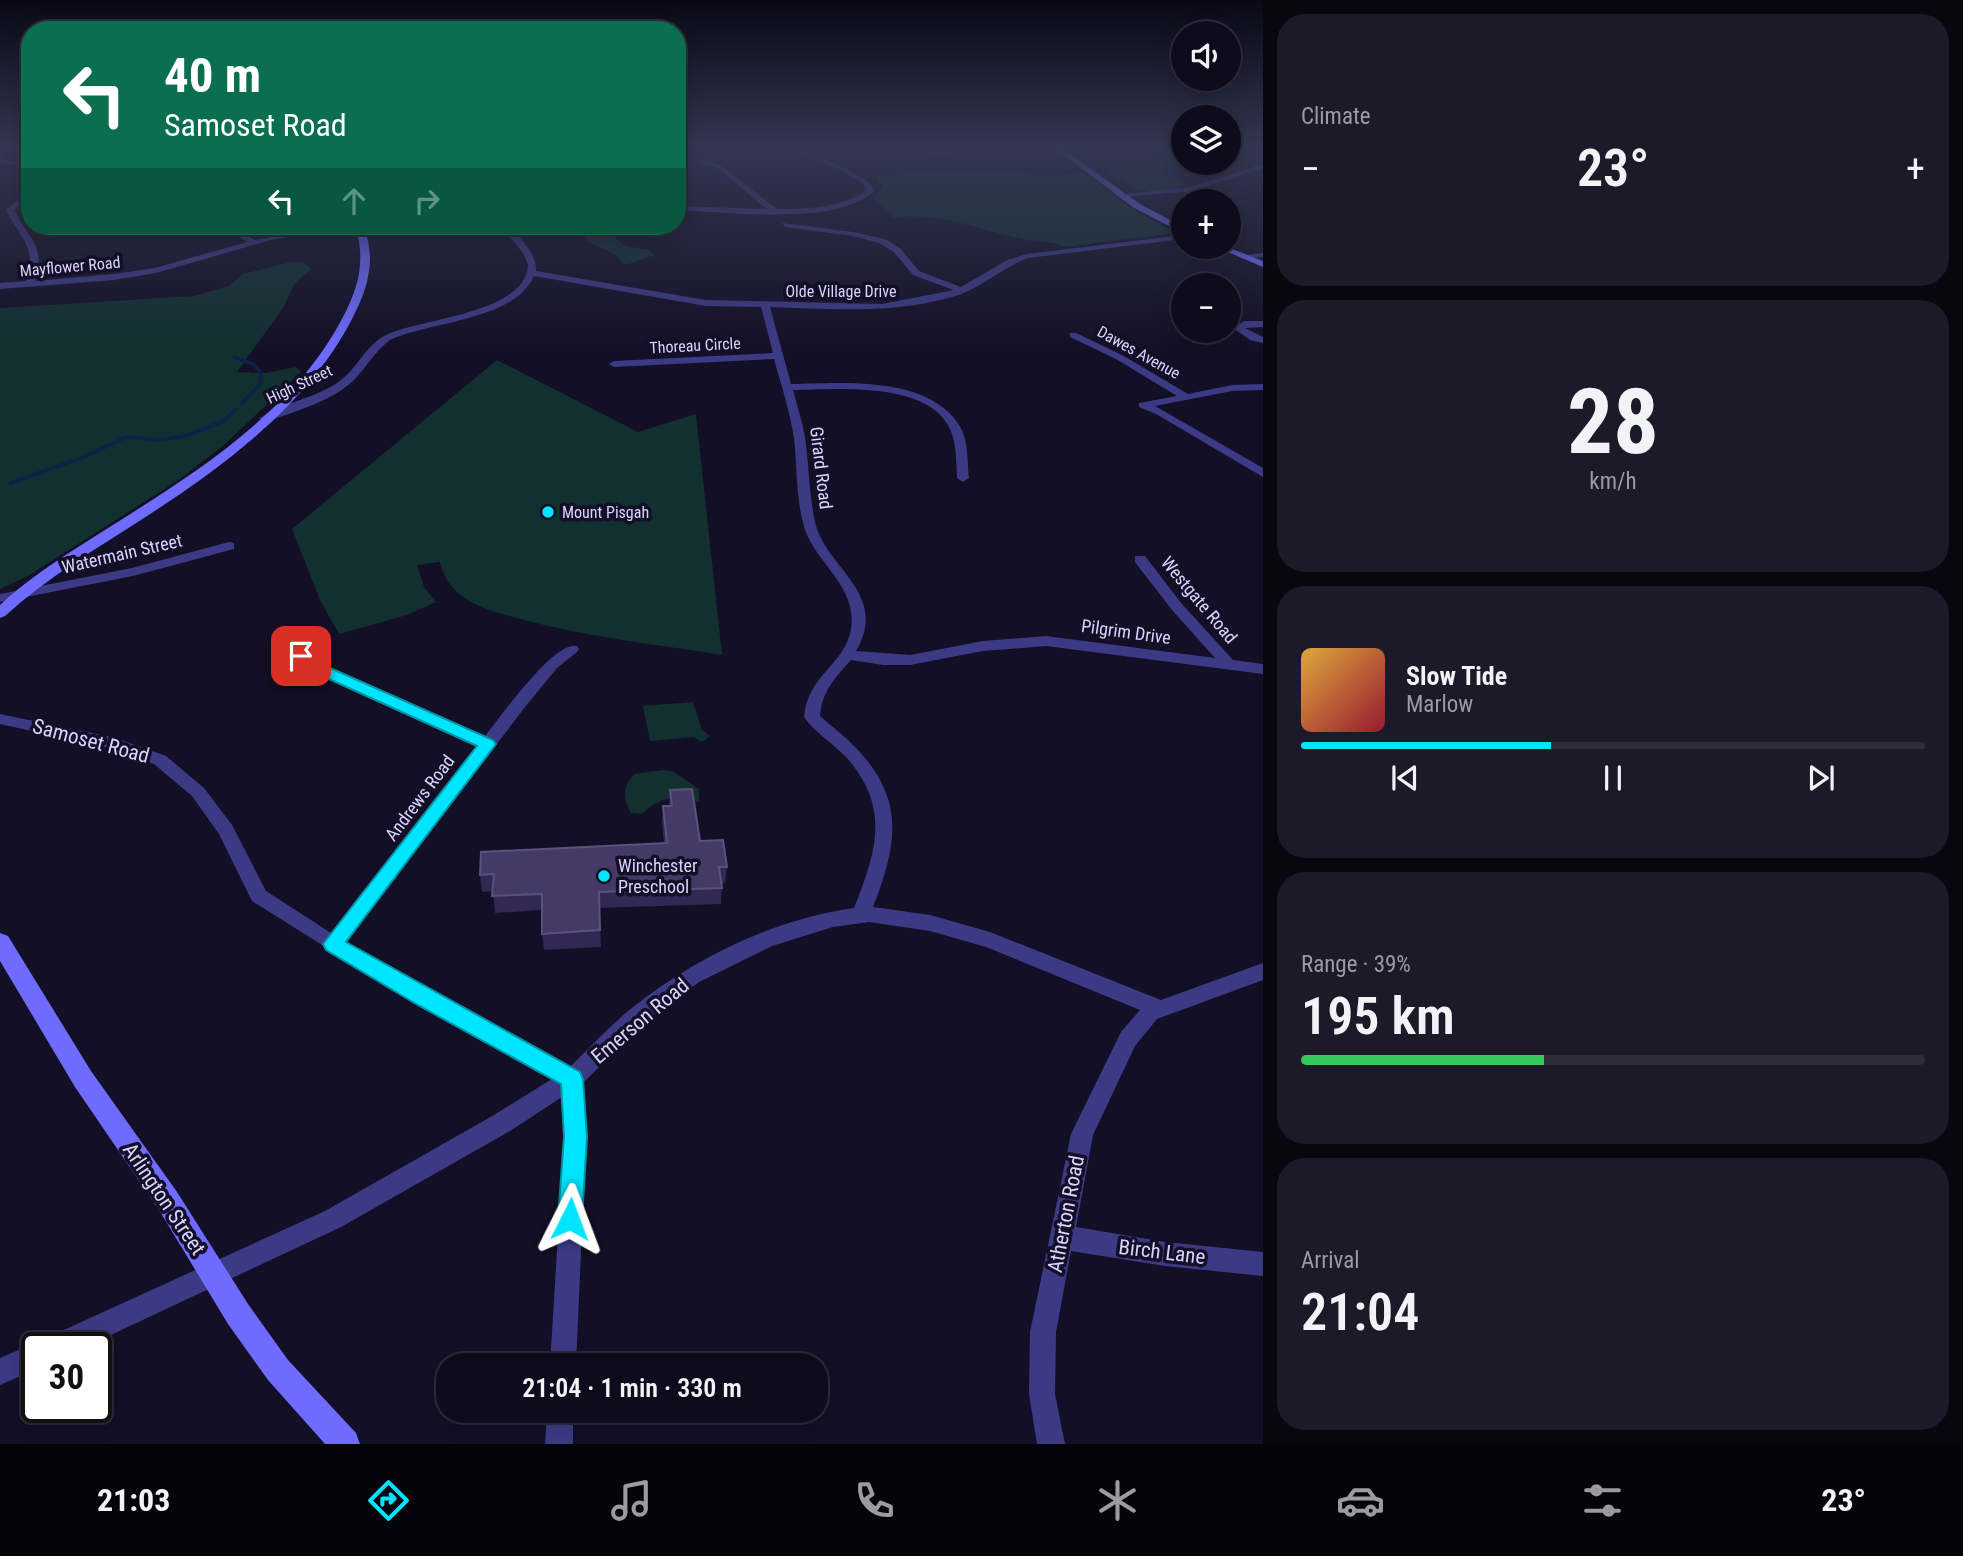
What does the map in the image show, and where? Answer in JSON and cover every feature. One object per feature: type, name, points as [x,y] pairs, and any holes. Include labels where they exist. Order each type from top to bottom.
[{"type":"main road","points":[[264,419],[323,359],[350,316],[361,290],[367,265],[361,235]]},
{"type":"main road","points":[[1242,256],[1263,264]]},
{"type":"main road","name":"High Street","points":[[22,592],[71,556],[160,501],[219,458],[264,419]]},
{"type":"main road","points":[[0,613],[22,592]]},
{"type":"main road","name":"Arlington Street","points":[[0,942],[83,1079],[168,1201],[278,1370],[345,1444]]},
{"type":"street","points":[[785,225],[861,235],[882,241],[897,250],[916,273],[962,290]]},
{"type":"street","points":[[28,235],[35,254],[35,273],[30,283]]},
{"type":"street","points":[[242,235],[253,242]]},
{"type":"street","name":"Mayflower Road","points":[[0,286],[156,270],[253,242],[294,235]]},
{"type":"street","points":[[512,235],[531,261],[531,273]]},
{"type":"street","name":"Olde Village Drive","points":[[531,273],[683,301],[882,307],[932,300],[962,290],[1010,262],[1027,256],[1171,238]]},
{"type":"street","points":[[1242,256],[1263,255]]},
{"type":"street","name":"High Street","points":[[264,419],[342,385],[354,375],[376,344],[394,334],[496,306],[517,292],[531,273]]},
{"type":"street","name":"Girard Road","points":[[765,305],[799,434],[809,524],[848,585],[857,607],[858,632],[849,655],[817,690],[811,705],[812,717],[856,757],[871,777],[883,805],[888,828],[861,915]]},
{"type":"street","points":[[1263,324],[1244,324],[1240,328],[1252,338],[1263,340]]},
{"type":"street","name":"Dawes Avenue","points":[[1073,335],[1101,347],[1188,398]]},
{"type":"street","name":"Thoreau Circle","points":[[614,364],[778,356]]},
{"type":"street","points":[[787,387],[870,388],[909,395],[929,403],[948,416],[957,431],[963,478]]},
{"type":"street","points":[[1263,387],[1231,388],[1143,405],[1160,412],[1263,473]]},
{"type":"street","name":"Watermain Street","points":[[22,592],[132,572],[229,546]]},
{"type":"street","name":"Westgate Road","points":[[1140,558],[1177,607],[1229,665]]},
{"type":"street","name":"High Street","points":[[0,598],[22,592]]},
{"type":"street","name":"Pilgrim Drive","points":[[849,655],[883,660],[910,660],[984,646],[1046,641],[1263,668]]},
{"type":"street","name":"Andrews Road","points":[[333,944],[552,664],[572,649]]},
{"type":"street","points":[[301,656],[323,671],[488,744]]},
{"type":"street","name":"Samoset Road","points":[[0,719],[116,744],[160,760],[198,792],[226,830],[259,897],[423,998],[572,1079]]},
{"type":"street","name":"Emerson Road","points":[[88,1332],[333,1219],[502,1123],[572,1079],[635,1018],[692,976],[766,940],[833,919],[869,914],[930,923],[990,940],[1161,1009]]},
{"type":"street","points":[[1161,1009],[1263,971]]},
{"type":"street","name":"Atherton Road","points":[[1051,1444],[1042,1394],[1044,1332],[1082,1134],[1128,1039],[1150,1013],[1161,1009]]},
{"type":"street","points":[[564,1353],[575,1137],[572,1079]]},
{"type":"street","name":"Birch Lane","points":[[1061,1237],[1165,1254],[1263,1264]]},
{"type":"street","points":[[0,1372],[21,1362]]},
{"type":"street","points":[[559,1444],[560,1423]]},
{"type":"green space","points":[[891,216],[1146,216],[1171,230],[1171,234],[1065,247],[958,222]]},
{"type":"green space","points":[[612,235],[625,246],[649,250],[654,255],[622,264],[615,255],[584,237]]},
{"type":"green space","points":[[291,262],[302,262],[311,269],[294,284],[283,308],[237,372],[265,373],[296,367],[301,372],[224,445],[180,479],[28,576],[0,589],[0,308],[194,296],[229,286],[243,274]]},
{"type":"green space","name":"Mount Pisgah","points":[[497,360],[638,432],[696,414],[722,655],[593,635],[495,612],[458,593],[448,581],[440,562],[417,565],[424,587],[436,602],[407,615],[339,634],[320,600],[292,529]]},
{"type":"green space","points":[[693,702],[702,730],[710,736],[702,742],[694,737],[650,741],[643,706]]},
{"type":"green space","points":[[672,771],[699,789],[699,802],[683,798],[668,799],[655,804],[642,814],[631,813],[625,792],[630,779],[634,774]]},
{"type":"building","name":"Winchester Preschool","points":[[692,789],[700,841],[723,840],[727,867],[719,867],[722,888],[599,892],[600,930],[542,934],[542,894],[492,896],[494,874],[480,875],[481,852],[667,843],[663,806],[672,806],[670,790]]},
{"type":"waterway","points":[[234,357],[253,364],[261,373],[260,385],[242,403]]},
{"type":"waterway","points":[[10,483],[87,456],[126,437],[160,440],[188,435],[224,421],[236,409]]},
{"type":"place","name":"Mount Pisgah","points":[[548,512]]},
{"type":"place","name":"Winchester Preschool","points":[[604,876]]},
{"type":"route","points":[[301,656],[323,671],[374,691],[488,744],[333,944],[423,998],[572,1079],[575,1137],[570,1219]]}]
